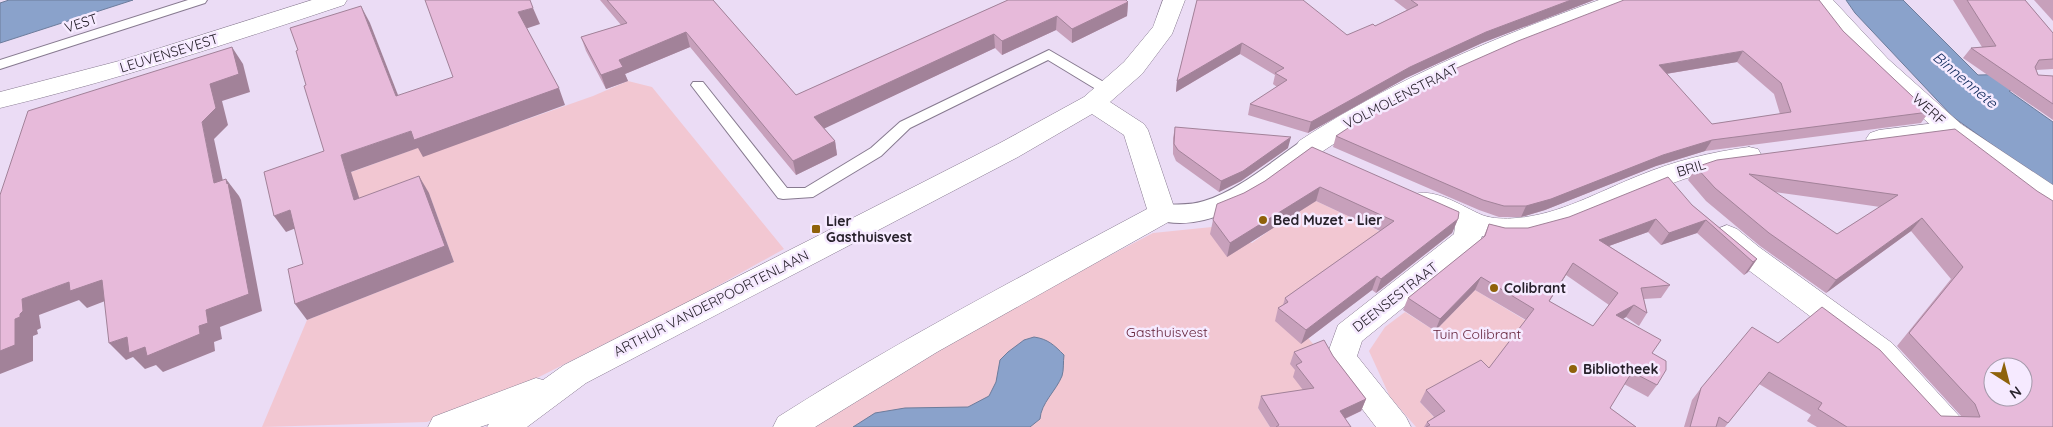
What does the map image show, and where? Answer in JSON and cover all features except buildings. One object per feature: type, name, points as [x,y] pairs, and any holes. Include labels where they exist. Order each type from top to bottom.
[{"type":"street","name":"LEUVENSEVEST","points":[[0,100],[66,84],[336,0]]},
{"type":"street","name":"ARTHUR VANDERPOORTENLAAN","points":[[444,427],[568,378],[1010,150],[1101,97],[1133,68],[1164,29],[1174,0]]},
{"type":"street","name":"VOLMOLENSTRAAT","points":[[1162,213],[1190,213],[1209,209],[1248,189],[1359,114],[1392,97],[1537,32],[1621,0]]},
{"type":"street","name":"WERF","points":[[1820,0],[1879,65],[1952,130],[2053,199]]},
{"type":"street","points":[[789,427],[861,381],[1037,280],[1162,213],[1135,130],[1101,97]]},
{"type":"street","points":[[1852,143],[1952,130]]},
{"type":"street","points":[[1308,148],[1334,160]]},
{"type":"street","name":"BRIL","points":[[1406,192],[1469,220],[1499,229],[1528,227],[1674,185],[1706,162],[1774,153]]},
{"type":"street","name":"DEENSESTRAAT","points":[[1395,427],[1341,358],[1349,334],[1468,239],[1469,220]]},
{"type":"street","points":[[1708,221],[1749,255],[1881,352],[1949,427]]},
{"type":"street","name":"ARTHUR VANDERPOORTENLAAN","points":[[503,427],[568,378]]},
{"type":"lane","name":"VEST","points":[[0,65],[201,0]]},
{"type":"lane","points":[[698,85],[784,194],[808,192],[842,174],[876,152],[905,124],[1049,54],[1101,97]]},
{"type":"green space","points":[[628,81],[652,87],[784,249],[692,300],[537,378],[427,422],[262,427],[307,320],[454,262],[429,193],[365,215],[349,173],[420,147],[488,133],[593,96]]},
{"type":"green space","name":"Gasthuisvest","points":[[1316,201],[1381,232],[1303,332],[1320,352],[1298,374],[1307,396],[1258,408],[1270,427],[811,427],[1021,302],[1153,233],[1212,227],[1252,243],[1307,204],[1309,205]]},
{"type":"green space","name":"Tuin Colibrant","points":[[1475,290],[1533,325],[1484,380],[1420,402],[1439,423],[1432,427],[1416,427],[1390,397],[1369,351],[1385,327],[1405,312],[1435,331]]},
{"type":"water","points":[[9,0],[133,0],[0,43],[0,3]]},
{"type":"water","name":"Binnennete","points":[[1846,0],[1903,0],[1978,75],[2023,74],[2037,84],[2009,91],[2053,122],[2053,188],[1953,117],[1855,13]]},
{"type":"water","points":[[1034,337],[1050,343],[1064,355],[1062,376],[1046,402],[1040,419],[1030,427],[853,427],[875,413],[905,408],[968,407],[989,396],[996,382],[1000,360],[1024,340]]},
{"type":"place","name":"Bed Muzet - Lier","points":[[1263,220]]},
{"type":"place","name":"Lier Gasthuisvest","points":[[816,229]]},
{"type":"place","name":"Colibrant","points":[[1494,288]]},
{"type":"place","name":"Bibliotheek","points":[[1573,369]]}]
